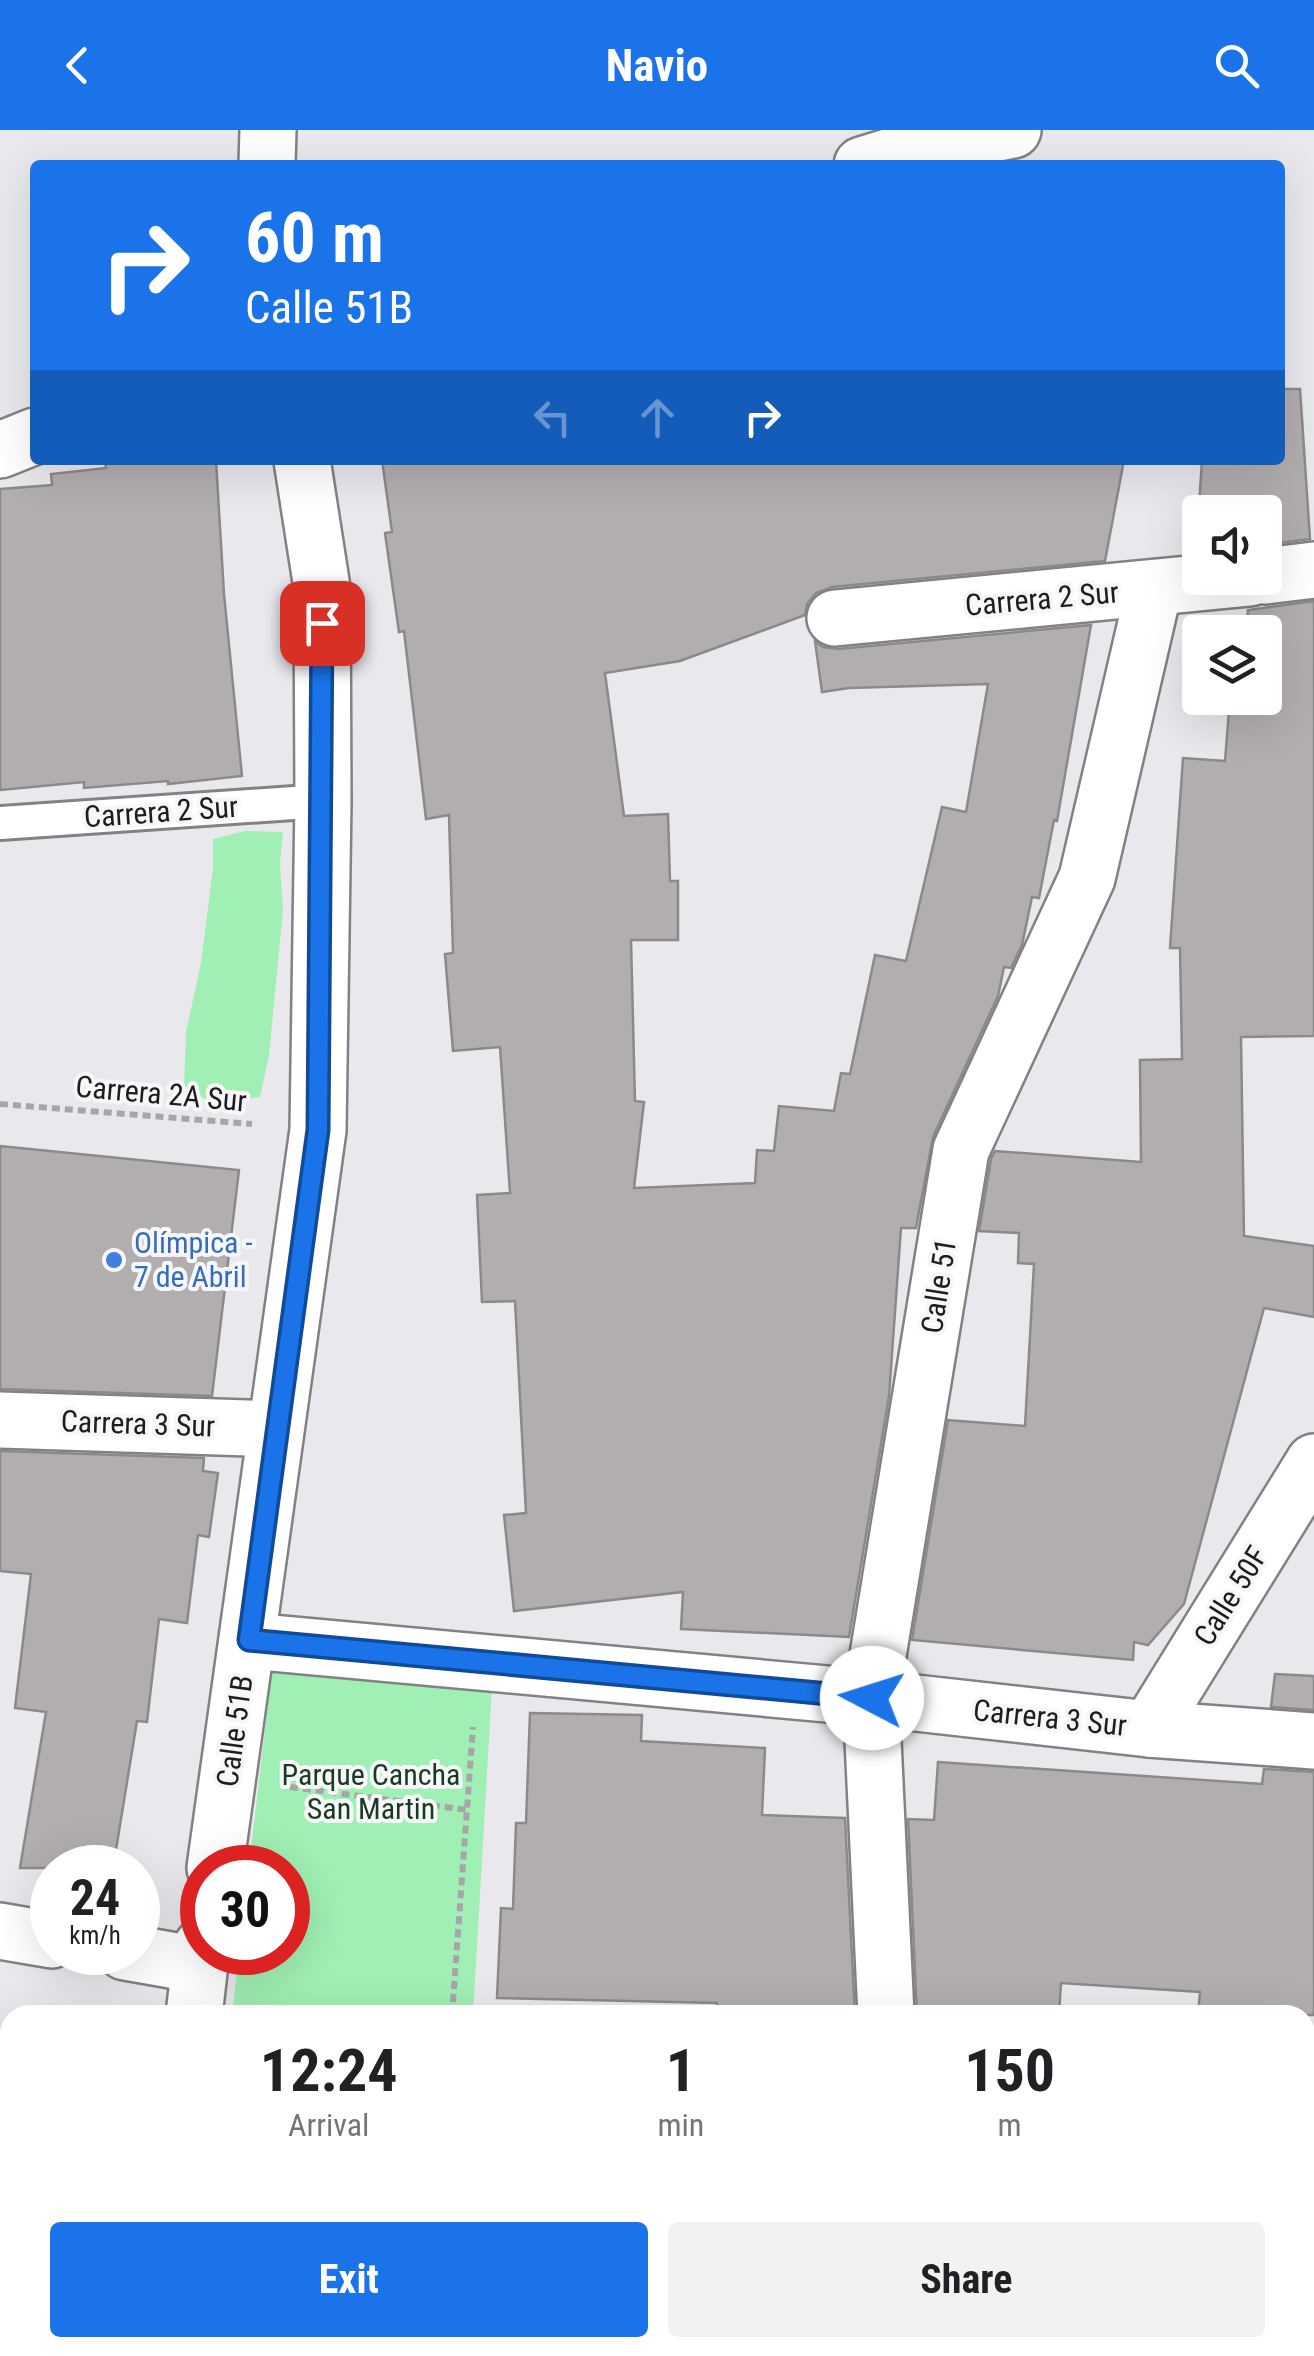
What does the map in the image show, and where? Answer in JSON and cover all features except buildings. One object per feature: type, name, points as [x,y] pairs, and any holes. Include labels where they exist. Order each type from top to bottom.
[{"type":"street","points":[[266,160],[268,130]]},
{"type":"street","points":[[888,149],[1012,130]]},
{"type":"street","points":[[0,450],[30,438]]},
{"type":"street","name":"Calle 51B","points":[[218,1845],[318,1130],[322,588],[303,465]]},
{"type":"street","points":[[1282,574],[1314,570]]},
{"type":"street","name":"Carrera 2 Sur","points":[[835,618],[1182,586]]},
{"type":"street","name":"Calle 51","points":[[886,2005],[872,1698],[961,1150],[1088,878],[1154,589]]},
{"type":"street","name":"Carrera 3 Sur","points":[[0,1420],[276,1428]]},
{"type":"street","name":"Calle 50F","points":[[1149,1729],[1314,1462]]},
{"type":"street","name":"Carrera 3 Sur","points":[[249,1640],[872,1698],[1149,1729],[1314,1740]]},
{"type":"street","points":[[0,1931],[30,1936]]},
{"type":"lane","name":"Carrera 2 Sur","points":[[0,823],[323,800]]},
{"type":"path","name":"Carrera 2A Sur","points":[[0,1104],[318,1130]]},
{"type":"path","points":[[453,2005],[478,1661]]},
{"type":"path","points":[[228,1779],[468,1810]]},
{"type":"green space","points":[[245,831],[283,832],[283,910],[269,1055],[260,1097],[216,1103],[184,1090],[186,1032],[201,963],[213,839]]},
{"type":"green space","name":"Parque Cancha San Martin","points":[[272,1669],[492,1687],[474,2005],[233,2005],[237,1975],[310,1975],[310,1845],[252,1845]]},
{"type":"place","name":"Olímpica - 7 de Abril","points":[[114,1260]]},
{"type":"route","points":[[322,623],[318,1130],[249,1640],[872,1698]]}]
